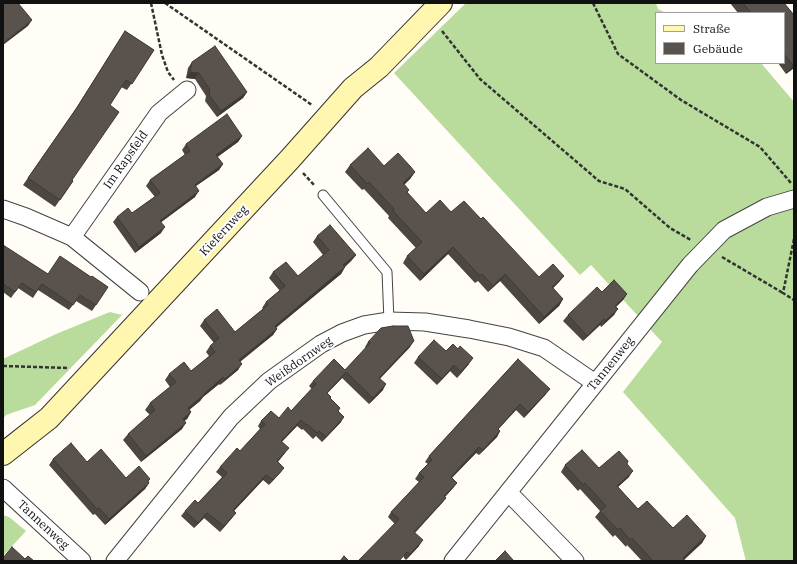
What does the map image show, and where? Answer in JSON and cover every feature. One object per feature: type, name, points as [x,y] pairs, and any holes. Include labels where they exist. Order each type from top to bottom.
[{"type":"street","name":"Kiefernweg","points":[[3,454],[49,418],[330,116],[353,88],[379,67],[435,9]]},
{"type":"street","name":"Im Rapsfeld","points":[[72,237],[159,113],[185,92]]},
{"type":"street","name":"Tannenweg","points":[[453,561],[690,265],[706,248],[724,230],[766,207],[794,199]]},
{"type":"street","points":[[3,209],[26,217],[72,237],[140,292]]},
{"type":"street","name":"Weißdornweg","points":[[115,561],[231,417],[269,381],[321,344],[342,333],[364,325],[389,321],[425,322],[469,329],[509,337],[544,348],[596,383]]},
{"type":"street","name":"Tannenweg","points":[[3,488],[82,561]]},
{"type":"street","points":[[508,492],[575,561]]},
{"type":"lane","points":[[323,195],[387,272],[389,321]]},
{"type":"path","points":[[151,3],[162,55],[168,72],[185,92]]},
{"type":"path","points":[[165,3],[330,116]]},
{"type":"path","points":[[593,3],[618,54],[681,100],[760,147],[794,186]]},
{"type":"path","points":[[435,9],[480,79],[599,181],[625,189],[670,228],[794,300]]},
{"type":"path","points":[[290,159],[323,195]]},
{"type":"path","points":[[783,293],[794,239]]},
{"type":"path","points":[[3,366],[70,368]]},
{"type":"green space","points":[[466,3],[656,3],[658,9],[664,12],[655,12],[655,64],[762,64],[794,102],[794,561],[746,561],[735,518],[623,392],[662,342],[591,265],[580,275],[394,73]]},
{"type":"green space","points":[[110,312],[122,315],[35,405],[6,415],[3,419],[3,359],[56,334]]},
{"type":"green space","points":[[3,515],[9,517],[26,531],[3,556]]},
{"type":"building","points":[[3,3],[18,3],[32,20],[3,43]]},
{"type":"building","points":[[743,3],[784,3],[794,15],[793,65],[785,55],[785,12],[750,12]]},
{"type":"building","points":[[125,31],[154,50],[132,84],[126,80],[110,105],[119,112],[60,200],[28,178],[78,106]]},
{"type":"building","points":[[215,46],[247,92],[221,111],[209,95],[210,90],[199,73],[190,72],[192,62]]},
{"type":"building","points":[[227,114],[242,136],[216,155],[223,164],[195,185],[199,191],[160,221],[165,227],[139,247],[117,217],[128,208],[132,213],[160,193],[150,180],[190,151],[186,144]]},
{"type":"building","points":[[368,148],[384,166],[398,153],[410,166],[415,172],[403,183],[409,190],[407,192],[426,213],[440,200],[451,212],[464,201],[481,219],[483,217],[539,277],[553,264],[564,276],[552,287],[563,299],[544,317],[505,274],[493,286],[482,274],[480,276],[453,247],[424,274],[407,256],[422,242],[393,211],[394,209],[369,182],[367,184],[350,165]]},
{"type":"building","points":[[330,225],[356,255],[343,265],[345,267],[275,326],[277,329],[239,360],[242,364],[225,379],[223,377],[188,408],[191,412],[183,419],[186,423],[146,456],[128,434],[155,410],[150,403],[176,382],[169,374],[184,362],[191,371],[215,352],[210,346],[219,338],[204,320],[217,309],[235,332],[268,305],[266,302],[285,286],[273,272],[286,262],[298,276],[329,250],[317,236]]},
{"type":"building","points":[[3,245],[48,274],[60,256],[108,287],[96,305],[80,295],[73,305],[42,284],[36,292],[22,283],[15,292],[3,284]]},
{"type":"building","points":[[614,280],[627,294],[615,306],[618,309],[605,321],[604,319],[587,336],[568,315],[597,287],[602,292]]},
{"type":"building","points":[[408,326],[414,341],[379,378],[386,384],[373,398],[346,372],[327,393],[340,408],[338,411],[344,417],[326,437],[319,431],[317,433],[301,420],[281,441],[289,448],[277,461],[284,468],[273,480],[266,475],[233,510],[236,513],[224,526],[207,513],[198,523],[185,511],[195,500],[198,503],[227,473],[220,467],[237,448],[240,451],[265,424],[261,421],[271,411],[279,418],[288,407],[291,411],[316,384],[313,381],[334,359],[345,370],[370,343],[368,342],[381,328]]},
{"type":"building","points":[[434,340],[446,351],[453,344],[458,349],[460,346],[473,358],[461,372],[454,365],[442,379],[418,357]]},
{"type":"building","points":[[518,359],[550,389],[528,412],[520,404],[498,429],[500,431],[483,450],[479,447],[451,477],[457,483],[444,496],[446,498],[414,532],[423,540],[410,554],[407,552],[399,561],[358,561],[399,519],[391,512],[424,477],[419,473],[432,460],[429,456]]},
{"type":"building","points":[[71,443],[87,462],[101,449],[126,478],[139,466],[150,479],[148,481],[149,483],[109,519],[99,508],[97,509],[53,459]]},
{"type":"building","points":[[582,450],[599,468],[619,451],[628,461],[627,464],[633,471],[617,486],[638,509],[647,501],[673,528],[687,515],[706,536],[683,558],[685,561],[653,561],[632,538],[630,540],[620,528],[618,530],[600,511],[606,506],[585,483],[583,485],[565,465]]},
{"type":"building","points":[[12,547],[25,559],[28,556],[34,561],[3,561],[3,558]]},
{"type":"building","points":[[505,551],[514,561],[495,561]]},
{"type":"building","points":[[344,556],[349,561],[340,561]]}]
